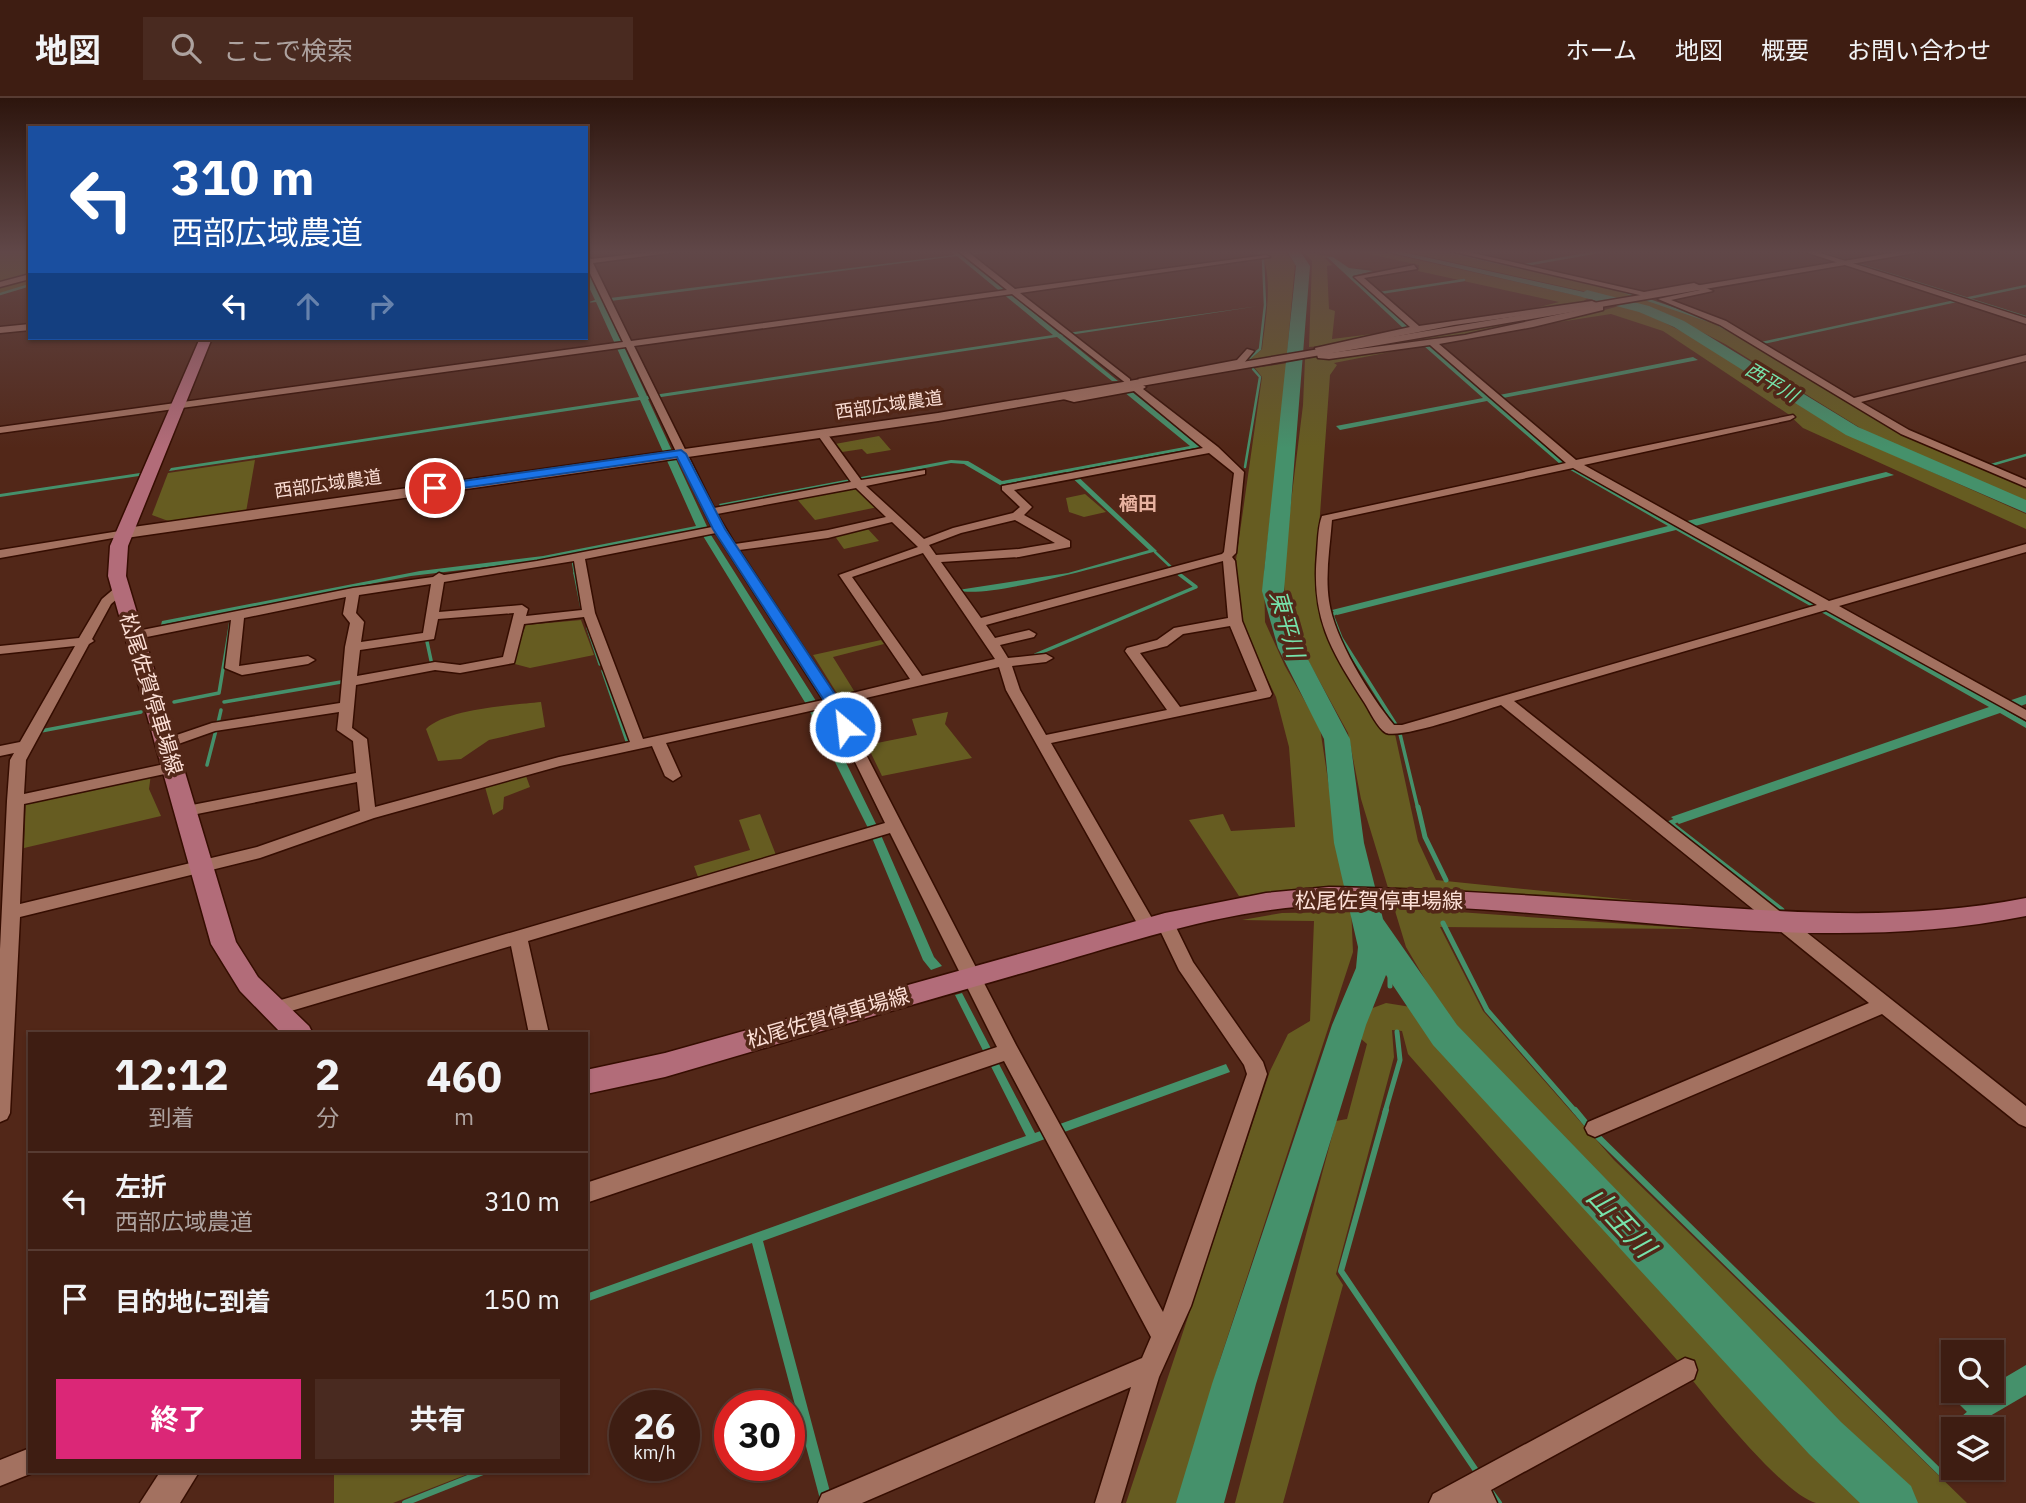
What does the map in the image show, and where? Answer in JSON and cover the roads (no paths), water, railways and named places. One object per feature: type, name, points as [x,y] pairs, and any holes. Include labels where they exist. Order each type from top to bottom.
[{"type":"main road","name":"松尾佐賀停車場線","points":[[205,340],[180,406],[118,546],[116,562],[132,636],[167,743],[225,944],[249,984],[297,1032]]},
{"type":"main road","name":"松尾佐賀停車場線","points":[[588,1082],[665,1065],[1156,925],[1237,907],[1329,896],[1410,897],[1779,921],[1914,924],[2026,907]]},
{"type":"street","points":[[615,317],[716,530],[731,548],[828,703],[890,827],[971,977],[998,1055],[1052,1131],[1163,1335]]},
{"type":"street","points":[[0,430],[828,317]]},
{"type":"street","points":[[979,623],[1226,557],[1230,553],[1239,472],[1214,449],[1043,317]]},
{"type":"street","points":[[1403,317],[1416,328]]},
{"type":"street","points":[[1320,353],[1318,350],[1416,328],[1484,317]]},
{"type":"street","points":[[1320,353],[1536,317]]},
{"type":"street","points":[[1320,353],[1329,356],[1431,342],[1547,323],[1570,317]]},
{"type":"street","points":[[1707,317],[1723,323],[1905,432],[2026,484]]},
{"type":"street","points":[[0,330],[28,327]]},
{"type":"street","points":[[1431,342],[1496,397],[1567,466],[1678,522],[2021,713]]},
{"type":"street","points":[[1061,397],[1074,400],[1240,362],[1250,351]]},
{"type":"street","name":"西部広域農道","points":[[126,533],[822,434],[1320,353]]},
{"type":"street","points":[[1852,401],[2026,358]]},
{"type":"street","points":[[1132,385],[1249,369]]},
{"type":"street","points":[[1790,416],[1326,518],[1321,581],[1324,609],[1330,630],[1386,726],[1390,729],[1403,729],[2026,548]]},
{"type":"street","points":[[822,434],[857,482],[926,550],[979,623],[1005,664],[1013,690],[1156,925],[1253,1062],[1257,1074],[1179,1306],[1163,1335],[1152,1366],[1108,1503]]},
{"type":"street","points":[[918,681],[845,575],[926,550],[957,530],[1017,516],[1026,507],[1006,488],[1214,449]]},
{"type":"street","points":[[710,513],[857,482],[921,472]]},
{"type":"street","points":[[926,550],[1018,553],[1066,544],[1017,516]]},
{"type":"street","points":[[731,548],[828,534],[895,518]]},
{"type":"street","points":[[132,636],[353,592],[579,558],[716,530]]},
{"type":"street","points":[[0,554],[126,533]]},
{"type":"street","points":[[1043,740],[1265,694],[1235,621],[1230,561],[1226,557]]},
{"type":"street","points":[[579,558],[589,613],[638,744]]},
{"type":"street","points":[[352,647],[423,637],[432,616],[439,577]]},
{"type":"street","points":[[0,1113],[4,966],[11,913],[6,862],[15,801],[16,770],[53,694],[87,640],[106,602],[120,590]]},
{"type":"street","points":[[353,592],[349,614],[357,622],[344,730],[360,739],[368,814]]},
{"type":"street","points":[[350,681],[435,666],[460,669],[509,660],[522,609],[432,616]]},
{"type":"street","points":[[518,621],[589,613]]},
{"type":"street","points":[[238,614],[232,668],[243,671],[308,660]]},
{"type":"street","points":[[1177,713],[1132,651],[1162,643],[1179,631],[1235,621]]},
{"type":"street","points":[[992,643],[1029,634]]},
{"type":"street","points":[[0,650],[87,640]]},
{"type":"street","points":[[11,913],[287,845],[368,814],[638,744],[803,709],[990,664],[1046,658]]},
{"type":"street","points":[[1503,700],[2026,1118]]},
{"type":"street","points":[[167,743],[212,727],[345,707]]},
{"type":"street","points":[[657,740],[673,776]]},
{"type":"street","points":[[0,751],[26,746]]},
{"type":"street","points":[[15,801],[174,767]]},
{"type":"street","points":[[187,811],[364,776]]},
{"type":"street","points":[[274,1009],[890,827]]},
{"type":"street","points":[[518,938],[539,1032]]},
{"type":"street","points":[[1595,1128],[1884,1005]]},
{"type":"street","points":[[588,1193],[998,1055]]},
{"type":"street","points":[[835,1501],[1152,1366]]},
{"type":"street","points":[[1442,1503],[1479,1495],[1685,1370]]},
{"type":"street","points":[[0,1473],[28,1462]]},
{"type":"street","points":[[158,1503],[182,1473]]},
{"type":"waterway","points":[[1245,362],[1260,349],[1264,317]]},
{"type":"waterway","name":"東平川","points":[[1200,1503],[1234,1384],[1349,1025],[1372,968],[1374,947],[1349,843],[1337,739],[1290,648],[1273,591],[1298,317]]},
{"type":"waterway","name":"西平川","points":[[1662,317],[1679,324],[1852,431],[2026,507]]},
{"type":"waterway","points":[[1697,317],[1707,320]]},
{"type":"waterway","points":[[1762,343],[1884,317]]},
{"type":"waterway","points":[[1715,323],[1732,332]]},
{"type":"waterway","points":[[1245,467],[1260,377],[1253,369]]},
{"type":"waterway","points":[[1988,466],[2026,455]]},
{"type":"waterway","points":[[1155,552],[1173,569]]},
{"type":"waterway","points":[[573,562],[575,574]]},
{"type":"waterway","points":[[575,573],[582,608]]},
{"type":"waterway","points":[[1035,655],[1196,587],[1179,574]]},
{"type":"waterway","points":[[1339,611],[1332,615],[1341,638],[1396,725]]},
{"type":"waterway","points":[[174,702],[219,693],[231,621]]},
{"type":"waterway","points":[[588,628],[600,664]]},
{"type":"waterway","points":[[426,637],[432,665]]},
{"type":"waterway","points":[[603,671],[627,741]]},
{"type":"waterway","points":[[224,702],[347,681]]},
{"type":"waterway","points":[[218,723],[221,710]]},
{"type":"waterway","points":[[41,731],[141,712]]},
{"type":"waterway","points":[[207,765],[216,730]]},
{"type":"waterway","points":[[1400,734],[1418,809]]},
{"type":"waterway","points":[[1418,807],[1425,837],[1446,880]]},
{"type":"waterway","points":[[1675,821],[1670,823],[1782,910]]},
{"type":"waterway","points":[[1443,923],[1487,1010],[1576,1112]]},
{"type":"waterway","name":"山王川","points":[[1373,928],[1416,996],[1445,1035],[1825,1438],[1894,1503]]},
{"type":"waterway","points":[[1390,958],[1390,986]]},
{"type":"waterway","points":[[1385,1112],[1400,1060],[1397,1032]]},
{"type":"waterway","points":[[1386,1110],[1341,1271],[1477,1472]]},
{"type":"waterway","points":[[1575,1110],[1589,1127]]},
{"type":"waterway","points":[[1595,1134],[1941,1473]]},
{"type":"waterway","points":[[1965,1417],[1969,1414]]},
{"type":"waterway","points":[[405,1503],[480,1473]]},
{"type":"waterway","points":[[1491,1492],[1499,1503]]},
{"type":"district","name":"楢田","points":[[1138,503]]}]
